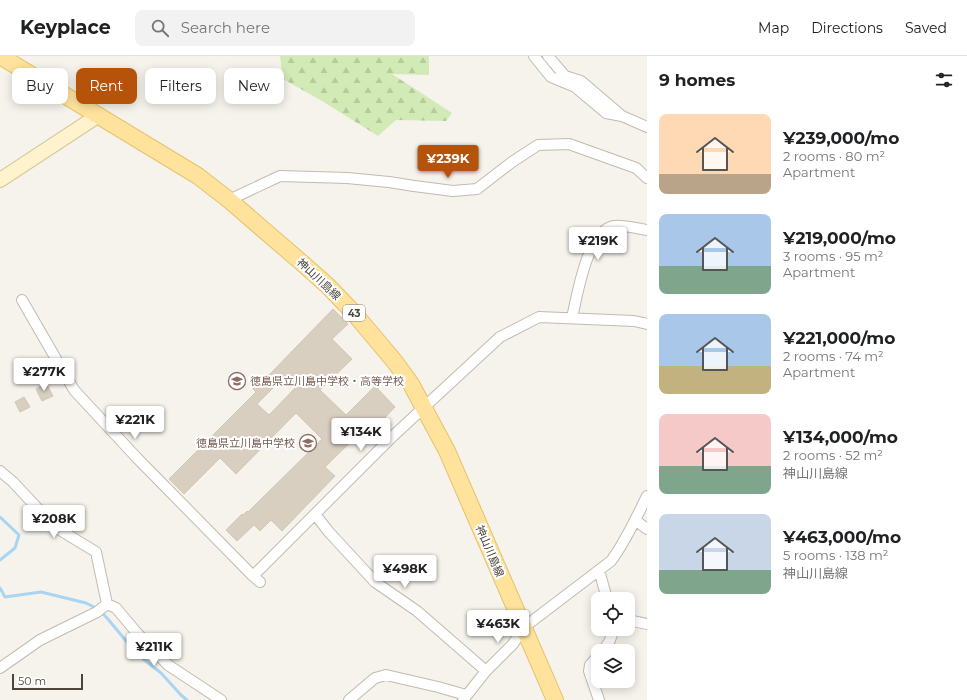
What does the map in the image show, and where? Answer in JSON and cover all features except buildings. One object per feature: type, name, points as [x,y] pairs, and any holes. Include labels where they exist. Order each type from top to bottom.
[{"type":"main road","name":"神山川島線","points":[[0,56],[198,176],[229,200],[322,280],[353,312],[395,362],[411,384],[447,451],[555,700]]},
{"type":"main road","points":[[0,180],[99,115]]},
{"type":"street","points":[[534,56],[551,77],[575,88],[606,113],[622,116],[647,127]]},
{"type":"street","points":[[548,56],[565,76],[581,81],[622,116]]},
{"type":"street","points":[[229,200],[280,176],[347,178],[453,191],[477,189],[512,162],[538,145],[569,144],[636,168],[647,178]]},
{"type":"street","points":[[572,318],[584,267],[592,247],[605,229],[614,226],[647,230]]},
{"type":"street","points":[[22,300],[74,390],[137,458],[256,579],[315,514],[393,436],[500,337],[539,317],[647,324]]},
{"type":"street","points":[[0,471],[13,482],[55,527],[96,552],[102,608]]},
{"type":"street","points":[[349,700],[374,678],[386,675],[438,687],[464,698],[486,671],[513,644],[523,628],[611,561],[619,550],[647,496]]},
{"type":"street","points":[[315,514],[328,531],[375,582],[417,611],[486,671]]},
{"type":"street","points":[[635,520],[647,529]]},
{"type":"street","points":[[599,570],[605,592]]},
{"type":"street","points":[[0,668],[40,640],[102,608],[116,608],[168,666],[221,700]]},
{"type":"street","points":[[635,621],[647,624]]},
{"type":"street","points":[[591,664],[589,671],[591,677]]},
{"type":"street","points":[[595,688],[599,700]]},
{"type":"green space","points":[[280,56],[429,56],[429,75],[392,74],[452,113],[446,121],[396,120],[378,136],[284,80],[284,68],[282,68]]},
{"type":"waterway","points":[[0,517],[19,535],[15,548],[0,560]]},
{"type":"waterway","points":[[0,588],[5,597],[41,592],[86,603],[98,609],[137,654],[161,673],[187,700]]},
{"type":"place","name":"徳島県立川島中学校・高等学校","points":[[237,381]]},
{"type":"place","name":"徳島県立川島中学校","points":[[308,443]]}]
